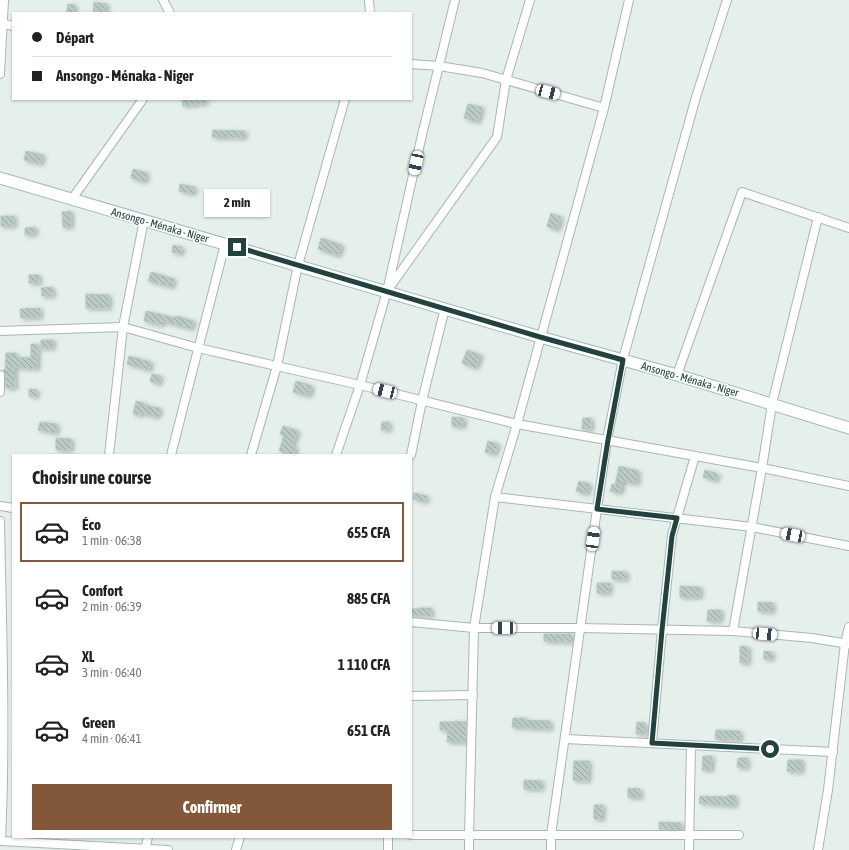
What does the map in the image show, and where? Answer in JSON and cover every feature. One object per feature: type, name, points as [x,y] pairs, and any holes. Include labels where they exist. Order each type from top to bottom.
[{"type":"main road","name":"Ansongo - Ménaka - Niger","points":[[0,178],[540,337],[677,374],[849,428]]},
{"type":"street","points":[[0,74],[4,0]]},
{"type":"street","points":[[163,0],[169,12]]},
{"type":"street","points":[[369,0],[370,12]]},
{"type":"street","points":[[336,454],[360,385],[387,291],[422,135],[455,0]]},
{"type":"street","points":[[387,291],[498,137],[506,80],[530,0]]},
{"type":"street","points":[[469,850],[474,628],[495,497],[517,424],[604,108],[629,0]]},
{"type":"street","points":[[551,850],[551,835],[597,509],[623,360],[696,97],[727,0]]},
{"type":"street","points":[[2,24],[12,26]]},
{"type":"street","points":[[412,64],[439,66],[482,73],[604,108]]},
{"type":"street","points":[[72,199],[142,100]]},
{"type":"street","points":[[251,454],[276,366],[298,265],[345,100]]},
{"type":"street","points":[[677,374],[742,192],[849,228]]},
{"type":"street","points":[[733,631],[772,404],[818,217]]},
{"type":"street","points":[[109,454],[123,327],[144,220]]},
{"type":"street","points":[[170,454],[225,244]]},
{"type":"street","points":[[411,454],[422,401],[445,308]]},
{"type":"street","points":[[0,331],[123,327],[198,348],[360,385],[517,424],[762,468],[849,486]]},
{"type":"street","points":[[0,375],[0,392]]},
{"type":"street","points":[[652,743],[672,536],[695,456]]},
{"type":"street","points":[[495,497],[752,527],[849,546]]},
{"type":"street","points":[[0,506],[12,508]]},
{"type":"street","points":[[0,521],[3,680],[1,840],[74,841],[168,850]]},
{"type":"street","points":[[412,622],[474,628],[580,628],[733,631],[812,638],[847,643]]},
{"type":"street","points":[[818,850],[828,790],[849,627]]},
{"type":"street","points":[[412,696],[473,695]]},
{"type":"street","points":[[565,739],[833,752]]},
{"type":"street","points":[[689,850],[691,745]]},
{"type":"street","points":[[412,835],[739,835]]},
{"type":"street","points":[[145,849],[148,838]]},
{"type":"street","points":[[236,850],[240,838]]},
{"type":"street","points":[[388,838],[388,850]]},
{"type":"building","points":[[94,2],[107,4],[105,12],[93,11]]},
{"type":"building","points":[[68,4],[75,5],[74,12],[66,12]]},
{"type":"building","points":[[182,100],[206,100],[206,103],[183,106]]},
{"type":"building","points":[[468,104],[482,107],[478,122],[464,118]]},
{"type":"building","points":[[213,130],[245,131],[244,138],[212,137]]},
{"type":"building","points":[[26,151],[43,155],[41,164],[24,160]]},
{"type":"building","points":[[133,169],[147,173],[145,182],[131,178]]},
{"type":"building","points":[[180,184],[195,187],[193,194],[179,191]]},
{"type":"building","points":[[208,190],[225,194],[224,201],[206,197]]},
{"type":"building","points":[[71,211],[71,227],[63,227],[62,212]]},
{"type":"building","points":[[551,213],[561,217],[557,230],[547,226]]},
{"type":"building","points":[[1,216],[14,216],[14,226],[1,226]]},
{"type":"building","points":[[35,227],[35,234],[25,235],[25,228]]},
{"type":"building","points":[[321,238],[342,245],[338,256],[318,249]]},
{"type":"building","points":[[173,245],[182,247],[181,254],[172,252]]},
{"type":"building","points":[[151,272],[174,279],[172,287],[148,281]]},
{"type":"building","points":[[29,275],[39,275],[39,283],[29,283]]},
{"type":"building","points":[[52,287],[53,296],[42,296],[41,288]]},
{"type":"building","points":[[86,294],[109,295],[109,308],[86,308]]},
{"type":"building","points":[[40,308],[40,317],[21,318],[20,309]]},
{"type":"building","points":[[146,311],[176,318],[176,316],[194,321],[191,329],[163,321],[162,325],[144,321]]},
{"type":"building","points":[[41,340],[53,340],[53,348],[41,348]]},
{"type":"building","points":[[31,344],[38,344],[37,369],[14,367],[15,388],[6,388],[3,370],[5,370],[6,353],[16,353],[16,357],[31,358]]},
{"type":"building","points":[[467,350],[481,355],[476,368],[462,363]]},
{"type":"building","points":[[129,356],[151,362],[149,370],[127,364]]},
{"type":"building","points":[[152,374],[161,376],[159,384],[150,381]]},
{"type":"building","points":[[296,381],[312,386],[309,396],[293,392]]},
{"type":"building","points":[[29,389],[37,390],[36,397],[29,396]]},
{"type":"building","points":[[136,401],[144,403],[144,405],[160,408],[158,417],[142,413],[141,415],[133,414]]},
{"type":"building","points":[[452,417],[464,418],[463,427],[452,426]]},
{"type":"building","points":[[583,418],[591,418],[591,429],[582,429]]},
{"type":"building","points":[[40,422],[57,424],[56,433],[38,430]]},
{"type":"building","points":[[382,422],[389,422],[389,430],[381,430]]},
{"type":"building","points":[[283,426],[298,431],[292,446],[296,447],[294,454],[279,451],[284,435],[280,434]]},
{"type":"building","points":[[56,438],[71,439],[71,450],[56,450]]},
{"type":"building","points":[[488,441],[498,444],[495,454],[485,452]]},
{"type":"building","points":[[619,466],[638,471],[637,484],[623,481],[620,493],[610,491],[612,484],[615,485]]},
{"type":"building","points":[[705,470],[718,474],[716,481],[703,477]]},
{"type":"building","points":[[579,481],[590,484],[587,494],[576,491]]},
{"type":"building","points":[[414,493],[427,496],[426,502],[413,499]]},
{"type":"building","points":[[612,571],[626,572],[626,580],[612,579]]},
{"type":"building","points":[[597,583],[610,583],[609,593],[597,593]]},
{"type":"building","points":[[680,586],[700,587],[700,597],[680,597]]},
{"type":"building","points":[[758,602],[773,603],[772,612],[758,611]]},
{"type":"building","points":[[431,608],[431,616],[412,615],[412,609]]},
{"type":"building","points":[[708,610],[721,610],[720,621],[707,621]]},
{"type":"building","points":[[544,634],[572,634],[571,642],[544,641]]},
{"type":"building","points":[[740,646],[748,647],[748,663],[740,663]]},
{"type":"building","points":[[764,651],[772,652],[772,659],[764,659]]},
{"type":"building","points":[[513,718],[550,721],[550,729],[512,727]]},
{"type":"building","points":[[440,722],[466,722],[466,742],[447,742],[448,730],[440,730]]},
{"type":"building","points":[[637,722],[645,723],[645,734],[636,734]]},
{"type":"building","points":[[716,730],[740,731],[740,740],[715,739]]},
{"type":"building","points":[[703,756],[712,756],[711,770],[702,770]]},
{"type":"building","points":[[738,758],[747,758],[747,768],[737,767]]},
{"type":"building","points":[[788,760],[802,760],[801,772],[787,771]]},
{"type":"building","points":[[574,761],[589,761],[588,781],[573,780]]},
{"type":"building","points":[[524,780],[542,781],[541,789],[524,789]]},
{"type":"building","points":[[628,788],[640,789],[640,798],[628,797]]},
{"type":"building","points":[[728,795],[736,796],[735,806],[699,803],[700,796],[728,797]]},
{"type":"building","points":[[594,805],[603,805],[602,819],[594,819]]},
{"type":"building","points":[[659,822],[681,823],[680,830],[659,829]]},
{"type":"route","points":[[237,247],[540,337],[623,360],[597,509],[677,518],[672,536],[652,743],[770,749]]}]
